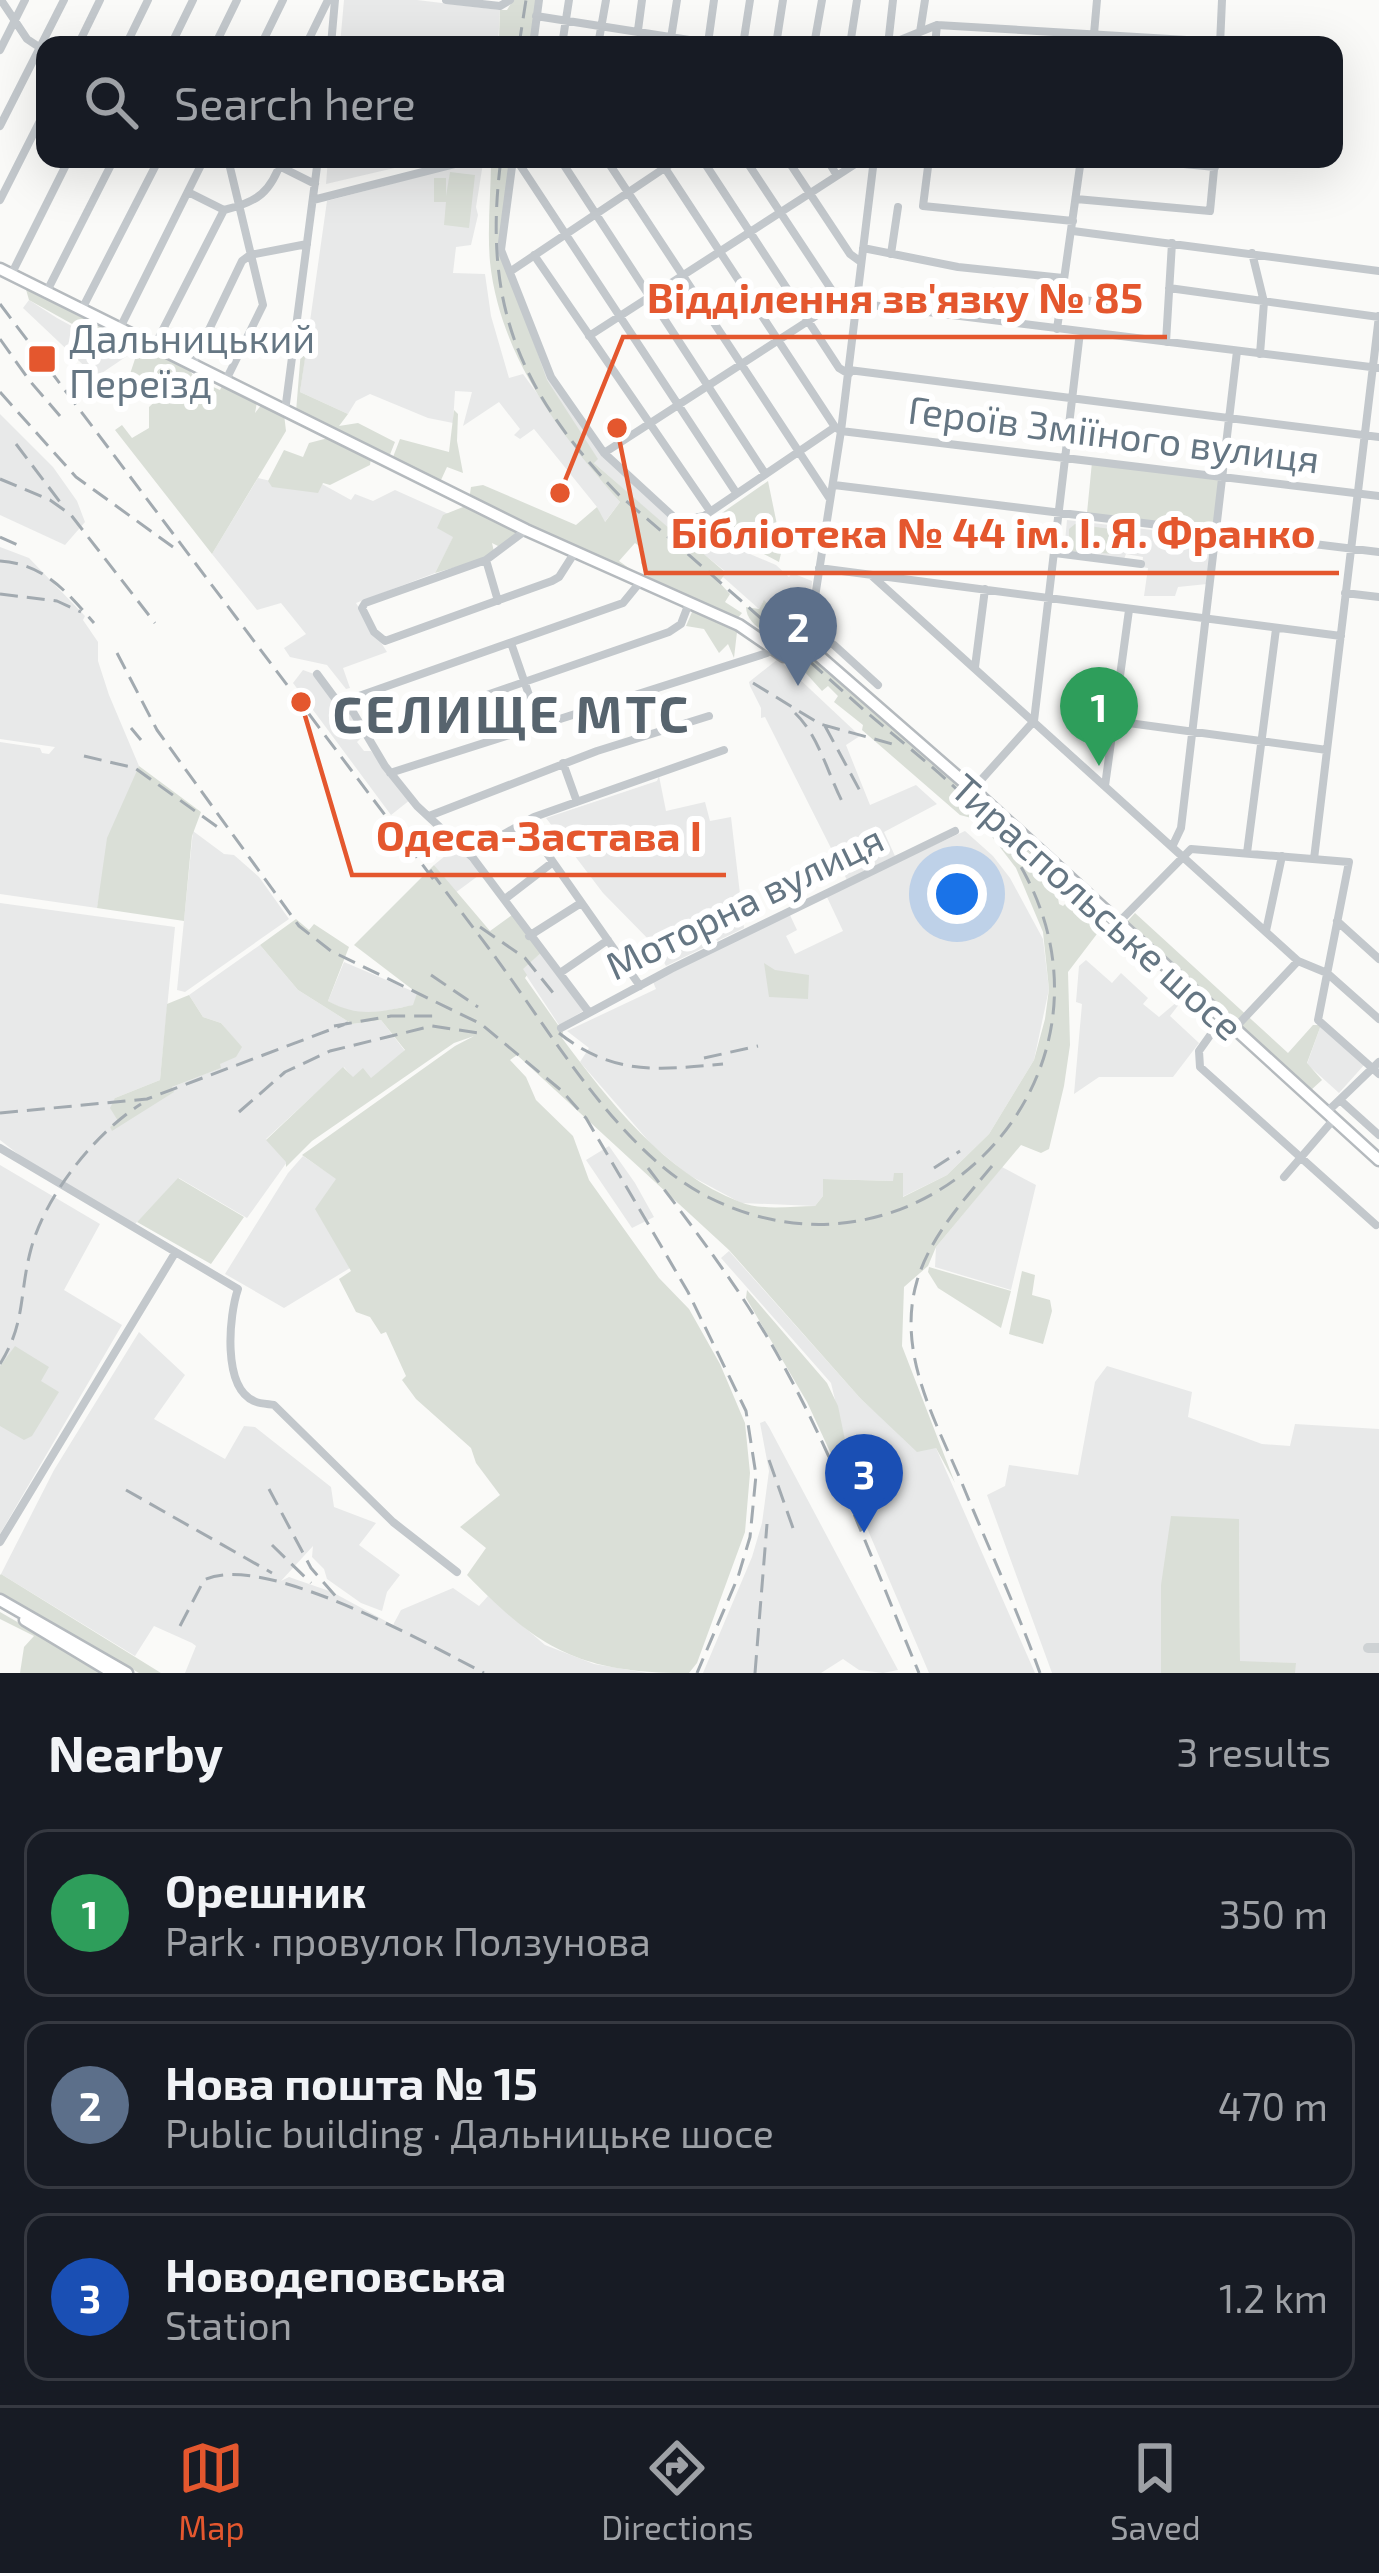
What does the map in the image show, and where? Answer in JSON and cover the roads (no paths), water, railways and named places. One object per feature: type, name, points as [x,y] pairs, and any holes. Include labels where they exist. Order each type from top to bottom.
[{"type":"main road","points":[[3,271],[526,530],[739,625],[776,649],[810,651]]},
{"type":"main road","name":"Тираспольське шосе","points":[[810,651],[972,790],[1379,1160]]},
{"type":"main road","points":[[0,1604],[113,1673]]},
{"type":"main road","points":[[0,1604],[66,1634],[127,1673]]},
{"type":"street","points":[[1,0],[36,44]]},
{"type":"street","points":[[0,50],[26,0]]},
{"type":"street","points":[[48,36],[64,0]]},
{"type":"street","points":[[82,36],[100,0]]},
{"type":"street","points":[[130,36],[148,0]]},
{"type":"street","points":[[175,36],[193,0]]},
{"type":"street","points":[[219,36],[237,0]]},
{"type":"street","points":[[265,36],[283,0]]},
{"type":"street","points":[[310,36],[332,0]]},
{"type":"street","points":[[331,36],[332,0]]},
{"type":"street","points":[[446,0],[507,1]]},
{"type":"street","points":[[534,36],[539,0]]},
{"type":"street","points":[[563,36],[569,0]]},
{"type":"street","points":[[600,36],[606,0]]},
{"type":"street","points":[[637,36],[642,0]]},
{"type":"street","points":[[677,0],[678,36]]},
{"type":"street","points":[[709,36],[714,0]]},
{"type":"street","points":[[744,36],[750,0]]},
{"type":"street","points":[[777,36],[783,0]]},
{"type":"street","points":[[816,36],[822,0]]},
{"type":"street","points":[[851,36],[856,0]]},
{"type":"street","points":[[889,36],[893,0]]},
{"type":"street","points":[[920,32],[925,0]]},
{"type":"street","points":[[1094,36],[1096,0]]},
{"type":"street","points":[[1220,36],[1222,0]]},
{"type":"street","points":[[536,16],[656,36]]},
{"type":"street","points":[[910,36],[937,25],[1140,36]]},
{"type":"street","points":[[936,36],[937,25]]},
{"type":"street","points":[[0,126],[36,61]]},
{"type":"street","points":[[0,99],[11,105]]},
{"type":"street","points":[[0,200],[36,129]]},
{"type":"street","points":[[3,271],[64,168]]},
{"type":"street","points":[[46,293],[109,168]]},
{"type":"street","points":[[81,310],[154,168]]},
{"type":"street","points":[[119,330],[200,168]]},
{"type":"street","points":[[225,382],[263,305],[230,168]]},
{"type":"street","points":[[188,192],[224,210],[238,207],[260,199],[279,168]]},
{"type":"street","points":[[289,168],[315,184]]},
{"type":"street","points":[[285,411],[317,168]]},
{"type":"street","points":[[313,200],[439,168]]},
{"type":"street","points":[[513,168],[501,250],[551,377],[604,453],[678,521],[704,516],[764,472],[838,429]]},
{"type":"street","points":[[520,168],[735,491]]},
{"type":"street","points":[[566,168],[764,472]]},
{"type":"street","points":[[612,168],[831,501]]},
{"type":"street","points":[[511,271],[656,168]]},
{"type":"street","points":[[665,168],[838,429]]},
{"type":"street","points":[[708,168],[839,368],[1379,437]]},
{"type":"street","points":[[751,168],[839,301],[1376,368]]},
{"type":"street","points":[[794,168],[850,254],[861,262]]},
{"type":"street","points":[[832,168],[836,174]]},
{"type":"street","points":[[589,336],[847,168]]},
{"type":"street","points":[[810,651],[873,168]]},
{"type":"street","points":[[928,168],[923,206],[1379,271]]},
{"type":"street","points":[[1057,329],[1081,168]]},
{"type":"street","points":[[1076,199],[1210,211],[1214,168]]},
{"type":"street","points":[[891,254],[898,207]]},
{"type":"street","points":[[154,347],[224,210]]},
{"type":"street","points":[[1166,342],[1172,243]]},
{"type":"street","points":[[192,365],[242,261],[250,255],[307,244]]},
{"type":"street","points":[[863,248],[958,266],[1064,278]]},
{"type":"street","points":[[1252,253],[1264,302],[1260,354]]},
{"type":"street","points":[[1259,272],[1265,254]]},
{"type":"street","points":[[534,255],[710,511]]},
{"type":"street","points":[[1169,288],[1379,317],[1314,859]]},
{"type":"street","points":[[1061,299],[1109,302]]},
{"type":"street","points":[[604,453],[839,301]]},
{"type":"street","points":[[972,790],[1034,721],[1080,332]]},
{"type":"street","points":[[1172,847],[1181,828],[1238,351]]},
{"type":"street","name":"Героїв Зміїного вулиця","points":[[838,429],[1379,496]]},
{"type":"street","points":[[834,485],[1379,552]]},
{"type":"street","points":[[526,530],[486,560],[364,603],[363,611],[380,640],[560,577],[574,551]]},
{"type":"street","points":[[1055,553],[1141,564]]},
{"type":"street","points":[[486,560],[498,601]]},
{"type":"street","points":[[819,568],[1341,636]]},
{"type":"street","points":[[871,574],[1298,962],[1327,973],[1379,1019]]},
{"type":"street","points":[[342,702],[623,603],[641,581]]},
{"type":"street","points":[[975,667],[985,589]]},
{"type":"street","points":[[1345,593],[1379,597]]},
{"type":"street","points":[[368,736],[669,632],[681,624],[689,603]]},
{"type":"street","points":[[1106,786],[1129,610]]},
{"type":"street","points":[[1247,853],[1276,628]]},
{"type":"street","points":[[809,631],[834,645],[878,685]]},
{"type":"street","points":[[511,643],[539,724]]},
{"type":"street","points":[[390,772],[776,649]]},
{"type":"street","points":[[317,674],[353,712],[390,772],[469,854],[588,1011]]},
{"type":"street","points":[[429,816],[563,763],[709,716]]},
{"type":"street","points":[[1114,721],[1327,750]]},
{"type":"street","points":[[469,854],[524,822],[724,750]]},
{"type":"street","points":[[563,763],[577,802]]},
{"type":"street","points":[[524,822],[640,986]]},
{"type":"street","name":"Моторна вулиця","points":[[561,1028],[955,831]]},
{"type":"street","points":[[1118,923],[1195,848],[1349,862],[1318,1020],[1377,1068],[1340,1100],[1303,1157],[1284,1177]]},
{"type":"street","points":[[1266,931],[1282,856]]},
{"type":"street","points":[[505,899],[553,862]]},
{"type":"street","points":[[530,936],[581,902]]},
{"type":"street","points":[[1337,921],[1379,959]]},
{"type":"street","points":[[560,974],[608,940]]},
{"type":"street","points":[[1233,1030],[1298,962]]},
{"type":"street","points":[[1221,1020],[1199,1051],[1200,1067],[1376,1225]]},
{"type":"street","points":[[1340,1100],[1379,1135]]},
{"type":"street","points":[[0,1148],[238,1289],[230,1353],[245,1394],[252,1401],[274,1405],[369,1500],[457,1572]]},
{"type":"street","points":[[0,1542],[175,1253]]},
{"type":"railway","points":[[520,36],[526,0]]},
{"type":"railway","points":[[430,870],[575,1070],[652,1157],[710,1198],[787,1222],[862,1220],[929,1196],[986,1153],[1027,1096],[1051,1029],[1052,955],[1027,878],[994,829],[932,767],[619,495],[556,419],[515,342],[504,302],[497,258],[500,168]]},
{"type":"railway","points":[[0,304],[437,884]]},
{"type":"railway","points":[[0,339],[60,416]]},
{"type":"railway","points":[[0,392],[76,477],[173,547]]},
{"type":"railway","points":[[16,444],[60,502]]},
{"type":"railway","points":[[0,479],[50,500],[71,515],[155,623]]},
{"type":"railway","points":[[0,537],[20,546]]},
{"type":"railway","points":[[0,561],[42,573],[94,623]]},
{"type":"railway","points":[[0,594],[57,601],[81,612]]},
{"type":"railway","points":[[117,653],[157,730],[299,926],[331,951],[481,1024],[562,1091],[586,1118],[688,1292],[746,1411],[756,1475],[750,1537],[697,1673]]},
{"type":"railway","points":[[753,683],[820,724],[896,745]]},
{"type":"railway","points":[[795,713],[817,745],[845,807]]},
{"type":"railway","points":[[825,726],[860,791]]},
{"type":"railway","points":[[131,728],[141,740]]},
{"type":"railway","points":[[84,756],[135,768],[223,831]]},
{"type":"railway","points":[[480,927],[525,958],[558,999]]},
{"type":"railway","points":[[431,975],[478,1007]]},
{"type":"railway","points":[[334,1026],[391,1016],[435,1016]]},
{"type":"railway","points":[[0,1113],[147,1099],[348,1023]]},
{"type":"railway","points":[[239,1112],[285,1072],[330,1051],[432,1026],[479,1033]]},
{"type":"railway","points":[[559,1033],[598,1057],[637,1067],[723,1064]]},
{"type":"railway","points":[[704,1058],[758,1046]]},
{"type":"railway","points":[[0,1364],[14,1335],[31,1249],[48,1208],[106,1131],[141,1104]]},
{"type":"railway","points":[[934,1168],[960,1151]]},
{"type":"railway","points":[[992,1166],[930,1249],[917,1281],[912,1336],[923,1390],[1040,1673]]},
{"type":"railway","points":[[648,1168],[739,1293],[787,1372],[841,1483],[919,1673]]},
{"type":"railway","points":[[769,1460],[793,1528]]},
{"type":"railway","points":[[269,1489],[311,1568],[339,1600]]},
{"type":"railway","points":[[126,1490],[272,1573]]},
{"type":"railway","points":[[755,1673],[767,1524]]},
{"type":"railway","points":[[272,1545],[311,1583]]},
{"type":"railway","points":[[180,1626],[204,1580],[230,1574],[264,1578],[345,1605],[484,1673]]},
{"type":"place","name":"Дальницький Переїзд","points":[[42,359]]},
{"type":"place","name":"Бібліотека № 44 ім. І. Я. Франко","points":[[617,428]]},
{"type":"place","name":"Відділення зв'язку № 85","points":[[560,493]]},
{"type":"place","name":"Нова пошта № 15","points":[[798,686]]},
{"type":"place","name":"Одеса-Застава I","points":[[301,702]]},
{"type":"place","name":"Орешник","points":[[1099,766]]},
{"type":"place","name":"Новодеповська","points":[[864,1533]]},
{"type":"district","name":"CЕЛИЩЕ МТС","points":[[512,712]]}]
